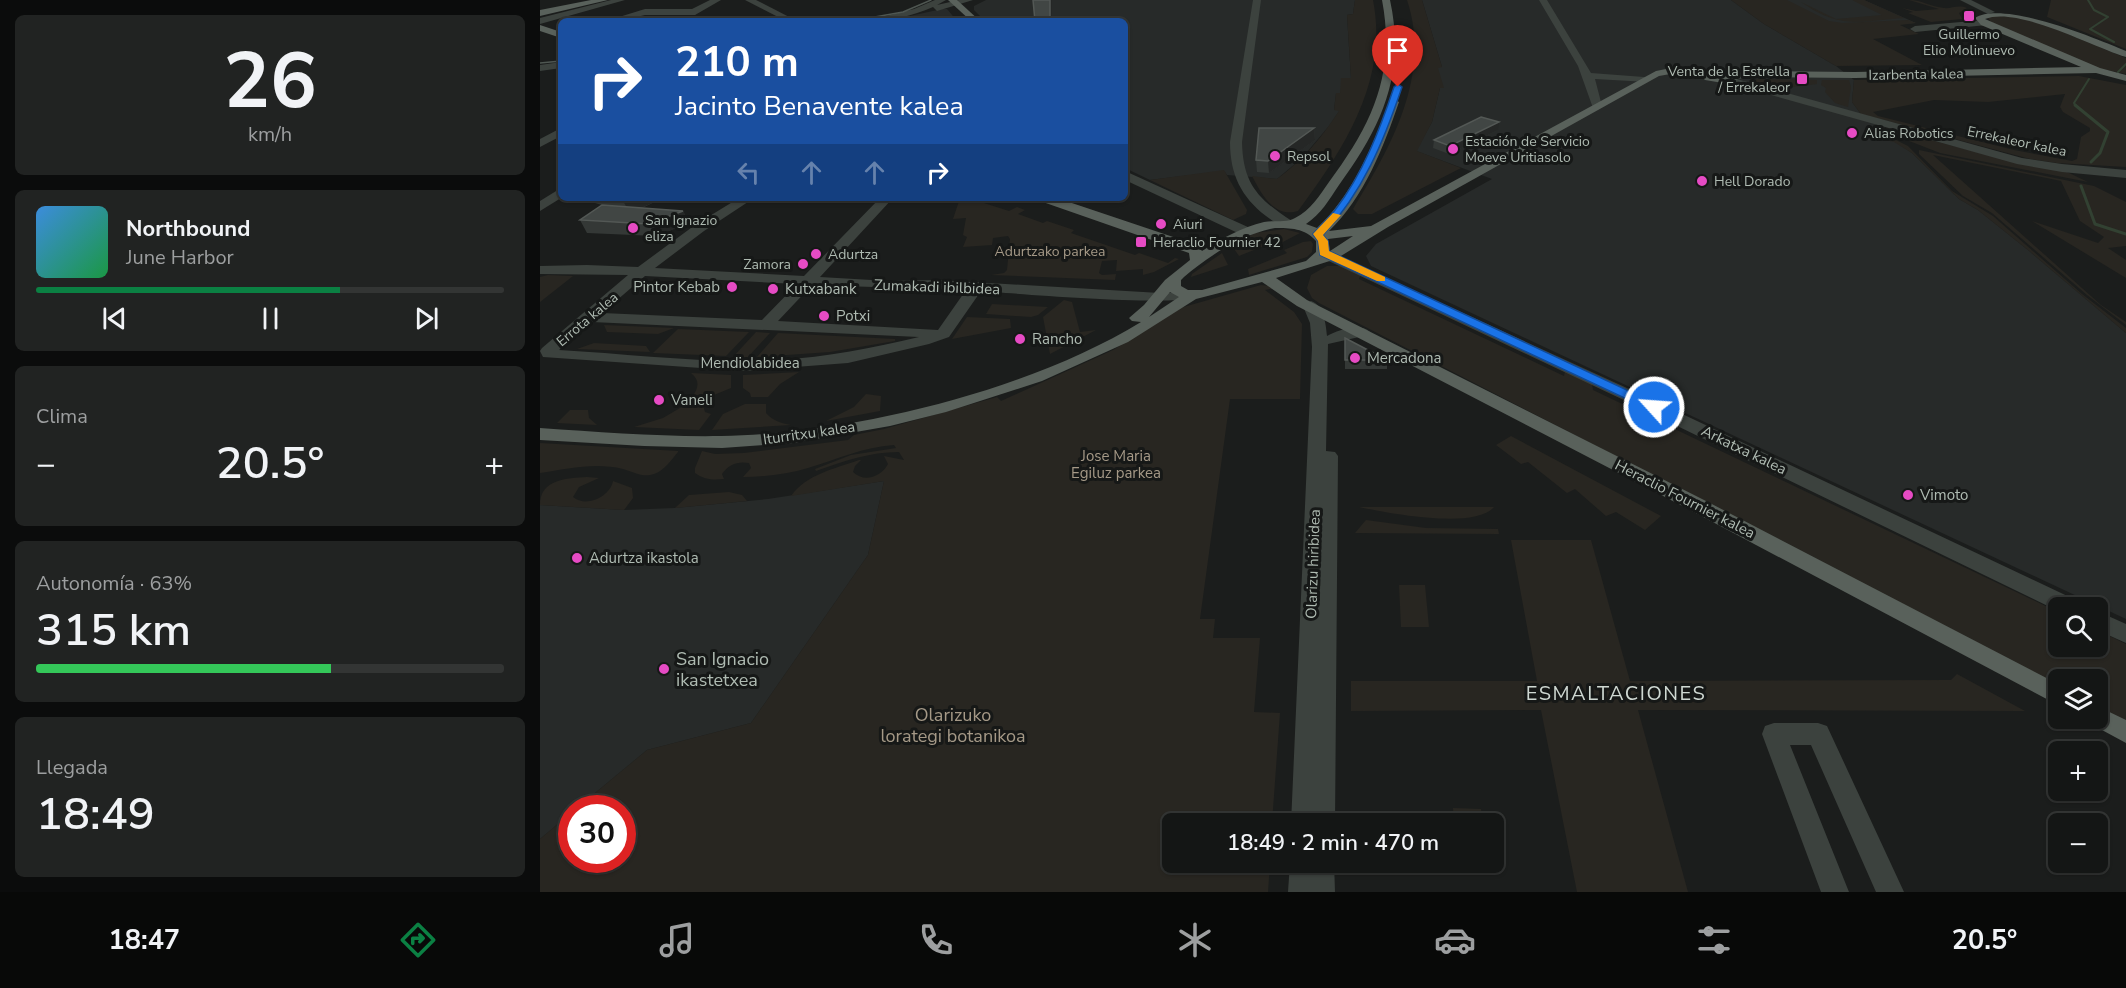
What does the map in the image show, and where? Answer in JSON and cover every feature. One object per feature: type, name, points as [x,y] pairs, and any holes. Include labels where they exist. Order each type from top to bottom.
[{"type":"main road","points":[[540,12],[604,0]]},
{"type":"main road","points":[[1247,230],[1264,225],[1290,224],[1314,213],[1349,167],[1377,113],[1386,85],[1392,55],[1392,26],[1386,0]]},
{"type":"main road","points":[[1396,0],[1403,34]]},
{"type":"main road","points":[[956,1],[972,18]]},
{"type":"main road","points":[[2126,54],[2022,10],[2001,8],[1979,18],[1984,23],[2075,62],[2126,78]]},
{"type":"main road","points":[[540,28],[558,33]]},
{"type":"main road","name":"Izarbenta kalea","points":[[1730,75],[2036,68],[2068,66],[2075,62]]},
{"type":"main road","name":"Izarbenta kalea","points":[[1730,75],[2096,70]]},
{"type":"main road","points":[[1320,258],[1350,245],[1388,221],[1644,81],[1667,71],[1704,73],[1716,79],[1730,75]]},
{"type":"main road","points":[[1318,235],[1339,212],[1360,179],[1384,129],[1396,94]]},
{"type":"main road","points":[[1053,201],[1192,248],[1196,252],[1197,261]]},
{"type":"main road","points":[[1339,212],[1347,218],[1358,221],[1388,221]]},
{"type":"main road","points":[[1290,224],[1318,235],[1353,232],[1388,221]]},
{"type":"main road","name":"Iturritxu kalea","points":[[1068,364],[1150,309],[1174,279],[1197,261],[1247,230]]},
{"type":"main road","points":[[1318,235],[1324,245],[1320,258],[1300,284],[1319,310]]},
{"type":"main road","name":"Iturritxu kalea","points":[[540,434],[712,443],[750,441],[822,433],[930,410],[1007,387],[1068,364],[1133,333],[1191,296],[1266,278],[1320,258]]},
{"type":"main road","name":"Heraclio Fournier kalea","points":[[1266,278],[1275,282],[1302,303],[1362,332],[2048,689]]},
{"type":"main road","points":[[1174,279],[1173,284],[1178,291],[1191,296]]},
{"type":"main road","points":[[2108,722],[2126,732]]},
{"type":"street","points":[[540,12],[586,0]]},
{"type":"street","points":[[540,21],[621,0]]},
{"type":"street","points":[[622,18],[645,12],[695,16],[696,9],[717,0]]},
{"type":"street","points":[[749,0],[787,18]]},
{"type":"street","points":[[908,14],[942,0]]},
{"type":"street","points":[[887,18],[956,1],[969,0]]},
{"type":"street","points":[[965,12],[966,5],[974,0]]},
{"type":"street","points":[[1128,176],[1247,230],[1258,216],[1255,202],[1235,163],[1236,142],[1257,0]]},
{"type":"street","points":[[1543,0],[1588,76],[1596,94],[1598,106]]},
{"type":"street","points":[[1964,0],[1976,5],[2001,8]]},
{"type":"street","points":[[1976,5],[2001,8]]},
{"type":"street","points":[[1915,29],[1984,23]]},
{"type":"street","points":[[540,68],[558,65]]},
{"type":"street","name":"Errekaleor kalea","points":[[1730,75],[1745,86],[2021,160],[2044,165],[2126,174]]},
{"type":"street","points":[[1588,76],[1644,81]]},
{"type":"street","points":[[540,144],[558,133]]},
{"type":"street","points":[[540,207],[558,194]]},
{"type":"street","name":"Errota kalea","points":[[553,356],[548,351],[693,231],[743,201]]},
{"type":"street","points":[[766,325],[884,201]]},
{"type":"street","points":[[1255,202],[1290,224]]},
{"type":"street","points":[[1350,245],[1346,260],[1350,264]]},
{"type":"street","name":"Arkatxa kalea","points":[[1320,258],[1350,264],[2049,597]]},
{"type":"street","name":"Zumakadi ibilbidea","points":[[540,270],[587,269],[889,285],[938,284],[1160,297],[1191,296]]},
{"type":"street","points":[[590,317],[943,334],[976,287]]},
{"type":"street","name":"Olarizu hiribidea","points":[[1319,310],[1331,340],[1322,813]]},
{"type":"street","name":"Olarizu hiribidea","points":[[1304,813],[1320,347],[1319,310]]},
{"type":"street","points":[[1331,340],[1342,334],[1362,332]]},
{"type":"street","name":"Mendiolabidea","points":[[553,356],[744,366],[780,365],[865,355],[943,334]]},
{"type":"street","points":[[2108,625],[2126,634]]},
{"type":"street","points":[[1835,892],[1774,734],[1818,734],[1890,892]]},
{"type":"street","points":[[1302,892],[1303,873]]},
{"type":"street","points":[[1321,892],[1322,873]]},
{"type":"shaded area","points":[[986,0],[1355,0],[1353,14],[1347,15],[1351,78],[1340,93],[1336,94],[1334,110],[1340,110],[1329,126],[1302,158],[1277,179],[1227,175],[1224,171],[1150,180],[1128,169],[1128,18],[982,18],[974,10],[974,6]]},
{"type":"shaded area","points":[[1422,0],[1731,0],[1764,24],[1836,66],[1854,80],[1852,102],[1861,114],[1886,135],[1883,139],[1894,141],[1912,153],[1959,199],[1978,210],[2028,250],[2126,333],[2126,619],[2108,611],[2108,597],[2079,597],[1371,266],[1366,256],[1376,244],[1492,179],[1416,151],[1432,122],[1440,88],[1443,88],[1437,67],[1442,67]]},
{"type":"shaded area","points":[[1778,0],[1864,0],[1916,23],[1857,28],[1837,25]]},
{"type":"shaded area","points":[[947,9],[954,18],[901,18]]},
{"type":"shaded area","name":"San Ignacio ikastetxea","points":[[884,481],[868,555],[751,723],[647,750],[593,795],[558,795],[558,824],[540,839],[540,505],[624,510],[674,508],[768,499]]},
{"type":"green space","points":[[1355,0],[1373,0],[1376,29],[1374,58],[1368,86],[1359,112],[1346,138],[1315,187],[1298,211],[1282,211],[1270,203],[1252,176],[1277,179],[1311,148],[1339,111],[1334,110],[1336,93],[1340,93],[1341,78],[1351,78],[1347,15],[1353,14]]},
{"type":"green space","points":[[1407,0],[1422,0],[1442,67],[1438,68],[1444,88],[1440,88],[1432,122],[1417,151],[1461,168],[1372,214],[1358,214],[1353,209],[1381,161],[1393,135],[1404,109],[1411,83],[1414,56],[1413,28]]},
{"type":"green space","points":[[1731,0],[1787,0],[1829,21],[1842,23],[1908,20],[1916,23],[1900,25],[1919,34],[1873,39],[1922,65],[1836,66],[1764,24]]},
{"type":"green space","points":[[1852,0],[1864,0],[1904,18],[1851,22],[1839,20],[1828,17],[1801,2],[1836,19],[1882,15]]},
{"type":"green space","points":[[1909,0],[1939,7],[1967,8],[1959,13],[1962,19],[1931,22],[1908,13],[1913,12],[1902,8],[1916,11],[1939,9]]},
{"type":"green space","points":[[2051,0],[2126,0],[2126,49],[2047,17]]},
{"type":"green space","points":[[1994,15],[2034,20],[2126,58],[2126,74],[2097,68],[1991,22],[1988,18]]},
{"type":"green space","points":[[2079,76],[2126,85],[2126,167],[2030,159],[1861,114],[1852,102],[1854,80]],"holes":[[[2065,94],[2060,107],[2063,112],[2090,128],[2090,131],[2081,137],[2077,159],[2072,161],[2014,150],[1878,116],[1873,112],[1934,100],[1988,102]]]},
{"type":"green space","points":[[1757,79],[1817,80],[1817,84],[1776,87],[1753,81]]},
{"type":"green space","points":[[1822,80],[1849,80],[1851,87],[1848,107],[1835,103],[1825,92],[1826,88],[1821,85]]},
{"type":"green space","points":[[1878,126],[2018,163],[2067,172],[2088,182],[1940,153],[1886,132]]},
{"type":"green space","points":[[1886,135],[1908,146],[1952,191],[1993,216],[2082,294],[2126,328],[2126,333],[2028,250],[1978,210],[1959,199],[1912,153],[1894,142],[1882,139]]},
{"type":"green space","points":[[1919,150],[2094,186],[2126,202],[2126,246],[2108,248],[2126,260],[2126,278],[2032,221],[2098,243],[2104,237],[2080,221],[2061,181],[1933,155],[2101,305],[2126,322],[2126,325],[2087,295],[1992,213],[1963,196],[1919,154]]},
{"type":"green space","points":[[1224,170],[1247,210],[1246,214],[1233,220],[1150,180]]},
{"type":"green space","name":"Adurtzako parkea","points":[[959,201],[986,201],[984,203],[1009,211],[1017,207],[1025,210],[1018,214],[1074,230],[1071,233],[1135,255],[1139,253],[1168,263],[1175,258],[1179,259],[1143,275],[1143,269],[1116,271],[1117,260],[1102,261],[1099,273],[1102,275],[1116,274],[1115,280],[991,275],[1004,273],[1007,270],[1010,239],[1008,236],[993,238],[992,245],[963,247],[967,237],[963,235],[966,218],[953,219]]},
{"type":"green space","points":[[1284,229],[1300,233],[1283,242],[1279,240],[1239,256],[1232,246],[1255,233]]},
{"type":"green space","points":[[1311,241],[1313,244],[1312,252],[1307,257],[1249,275],[1248,269],[1287,253],[1284,250]]},
{"type":"green space","points":[[1222,253],[1228,265],[1191,277],[1192,274]]},
{"type":"green space","points":[[1327,266],[1342,266],[1361,273],[1359,279],[1564,376],[1565,371],[1592,384],[1593,390],[2048,607],[2048,657],[2108,657],[2108,635],[2126,644],[2126,723],[2108,714],[2108,669],[2048,669],[2048,681],[1319,303],[1312,298],[1307,288],[1311,275]]},
{"type":"green space","points":[[573,276],[540,302],[540,277]]},
{"type":"green space","points":[[1261,285],[1278,287],[1265,290],[1294,312],[1302,324],[1300,399],[1230,399],[1200,619],[1215,619],[1213,638],[1260,638],[1254,712],[1280,713],[1273,813],[1162,813],[1162,873],[1269,873],[1268,892],[540,892],[540,839],[558,824],[558,873],[636,873],[636,795],[593,795],[647,750],[751,723],[868,555],[884,481],[791,496],[813,477],[859,460],[861,460],[853,472],[867,478],[885,469],[888,464],[884,456],[904,460],[899,452],[888,452],[857,458],[816,471],[815,469],[851,455],[896,448],[894,445],[883,446],[861,451],[800,470],[768,476],[743,477],[751,468],[749,463],[741,462],[731,466],[722,474],[724,479],[713,479],[695,473],[702,451],[715,454],[744,453],[848,440],[854,435],[884,429],[997,397],[1001,401],[1113,350],[1180,308]]},
{"type":"green space","points":[[1064,300],[1072,302],[1080,332],[1096,330],[1050,354],[1043,317]]},
{"type":"green space","points":[[992,304],[1048,307],[1038,315],[1031,317],[986,314]]},
{"type":"green space","points":[[967,317],[1010,319],[1011,328],[952,339]]},
{"type":"green space","points":[[604,325],[674,328],[658,334],[607,332]]},
{"type":"green space","points":[[678,329],[749,332],[726,356],[653,353]]},
{"type":"green space","points":[[756,332],[770,333],[747,358],[733,357]]},
{"type":"green space","points":[[778,333],[895,339],[895,341],[830,352],[757,357]]},
{"type":"green space","points":[[594,343],[646,346],[650,352],[577,349]]},
{"type":"green space","points":[[799,372],[780,384],[768,397],[751,397],[750,393],[743,388],[743,375]]},
{"type":"green space","points":[[691,373],[731,375],[731,388],[709,397],[692,397],[697,384],[696,378]]},
{"type":"green space","points":[[866,394],[881,396],[880,411],[826,421],[854,407]]},
{"type":"green space","points":[[745,404],[766,404],[766,413],[769,416],[791,425],[712,430],[723,414]]},
{"type":"green space","points":[[685,405],[703,405],[705,412],[711,414],[699,430],[634,427],[663,418]]},
{"type":"green space","points":[[570,410],[588,410],[589,418],[597,425],[557,423]]},
{"type":"green space","points":[[1511,436],[1661,516],[1645,530],[1616,512],[1606,516],[1575,489],[1567,493],[1528,462],[1521,464],[1496,445]]},
{"type":"green space","points":[[540,443],[678,452],[661,470],[650,475],[602,466],[540,473]]},
{"type":"green space","points":[[599,478],[579,487],[573,497],[578,500],[597,499],[607,492],[613,481],[632,488],[633,498],[624,510],[540,505],[541,496],[550,485],[563,479]]},
{"type":"green space","points":[[729,492],[742,495],[747,501],[675,508],[689,495]]},
{"type":"green space","points":[[1359,507],[1494,507],[1484,514],[1450,519],[1409,516]]},
{"type":"green space","points":[[1366,520],[1426,528],[1498,529],[1499,534],[1355,533]]},
{"type":"green space","points":[[1511,540],[1591,540],[1630,681],[1951,680],[1957,674],[2025,711],[1638,710],[1688,892],[1577,892],[1541,710],[1351,711],[1351,681],[1537,681]]},
{"type":"green space","points":[[1399,585],[1425,585],[1429,627],[1401,627]]},
{"type":"green space","points":[[1453,808],[1481,809],[1482,813],[1453,813]]},
{"type":"building","points":[[1033,0],[1050,0],[1050,18],[1035,18]]},
{"type":"building","points":[[1481,117],[1499,122],[1450,146],[1434,140]]},
{"type":"building","points":[[1259,128],[1314,128],[1268,161],[1256,160]]},
{"type":"building","points":[[602,205],[683,211],[649,224],[580,220]]},
{"type":"building","points":[[1345,338],[1387,360],[1345,360]]},
{"type":"waterway","points":[[2088,0],[2094,10],[2108,17],[2090,29],[2114,42]]},
{"type":"waterway","points":[[2118,72],[2126,64]]},
{"type":"waterway","points":[[2076,106],[2074,103],[2089,79]]},
{"type":"waterway","points":[[2076,106],[2108,132],[2100,153],[2091,162]]},
{"type":"waterway","points":[[2081,186],[2095,224],[2126,234]]},
{"type":"tram line","points":[[869,18],[903,12],[931,0]]},
{"type":"tram line","points":[[540,63],[558,61]]},
{"type":"slow traffic","points":[[1336,215],[1326,229],[1318,234],[1323,241],[1323,253],[1381,279]]},
{"type":"place","name":"Guillermo Elio Molinuevo","points":[[1969,16]]},
{"type":"place","name":"Venta de la Estrella / Errekaleor","points":[[1802,79]]},
{"type":"place","name":"Alias Robotics","points":[[1852,133]]},
{"type":"place","name":"Estación de Servicio Moeve Uritiasolo","points":[[1453,149]]},
{"type":"place","name":"Repsol","points":[[1275,156]]},
{"type":"place","name":"Hell Dorado","points":[[1702,181]]},
{"type":"place","name":"Aiuri","points":[[1161,224]]},
{"type":"place","name":"San Ignazio eliza","points":[[633,228]]},
{"type":"place","name":"Heraclio Fournier 42","points":[[1141,242]]},
{"type":"place","name":"Adurtza","points":[[816,254]]},
{"type":"place","name":"Zamora","points":[[803,264]]},
{"type":"place","name":"Pintor Kebab","points":[[732,287]]},
{"type":"place","name":"Kutxabank","points":[[773,289]]},
{"type":"place","name":"Potxi","points":[[824,316]]},
{"type":"place","name":"Rancho","points":[[1020,339]]},
{"type":"place","name":"Mercadona","points":[[1355,358]]},
{"type":"place","name":"Vaneli","points":[[659,400]]},
{"type":"place","name":"Vimoto","points":[[1908,495]]},
{"type":"place","name":"Adurtza ikastola","points":[[577,558]]},
{"type":"place","name":"San Ignacio ikastetxea","points":[[664,669]]},
{"type":"district","name":"ESMALTACIONES","points":[[1616,693]]},
{"type":"route","points":[[1398,87],[1384,129],[1360,179],[1339,212],[1326,229],[1318,234],[1323,241],[1323,253],[1654,407]]},
{"type":"park label","name":"Jose Maria Egiluz parkea","points":[[1116,464]]},
{"type":"park label","name":"Olarizuko lorategi botanikoa","points":[[953,725]]}]
